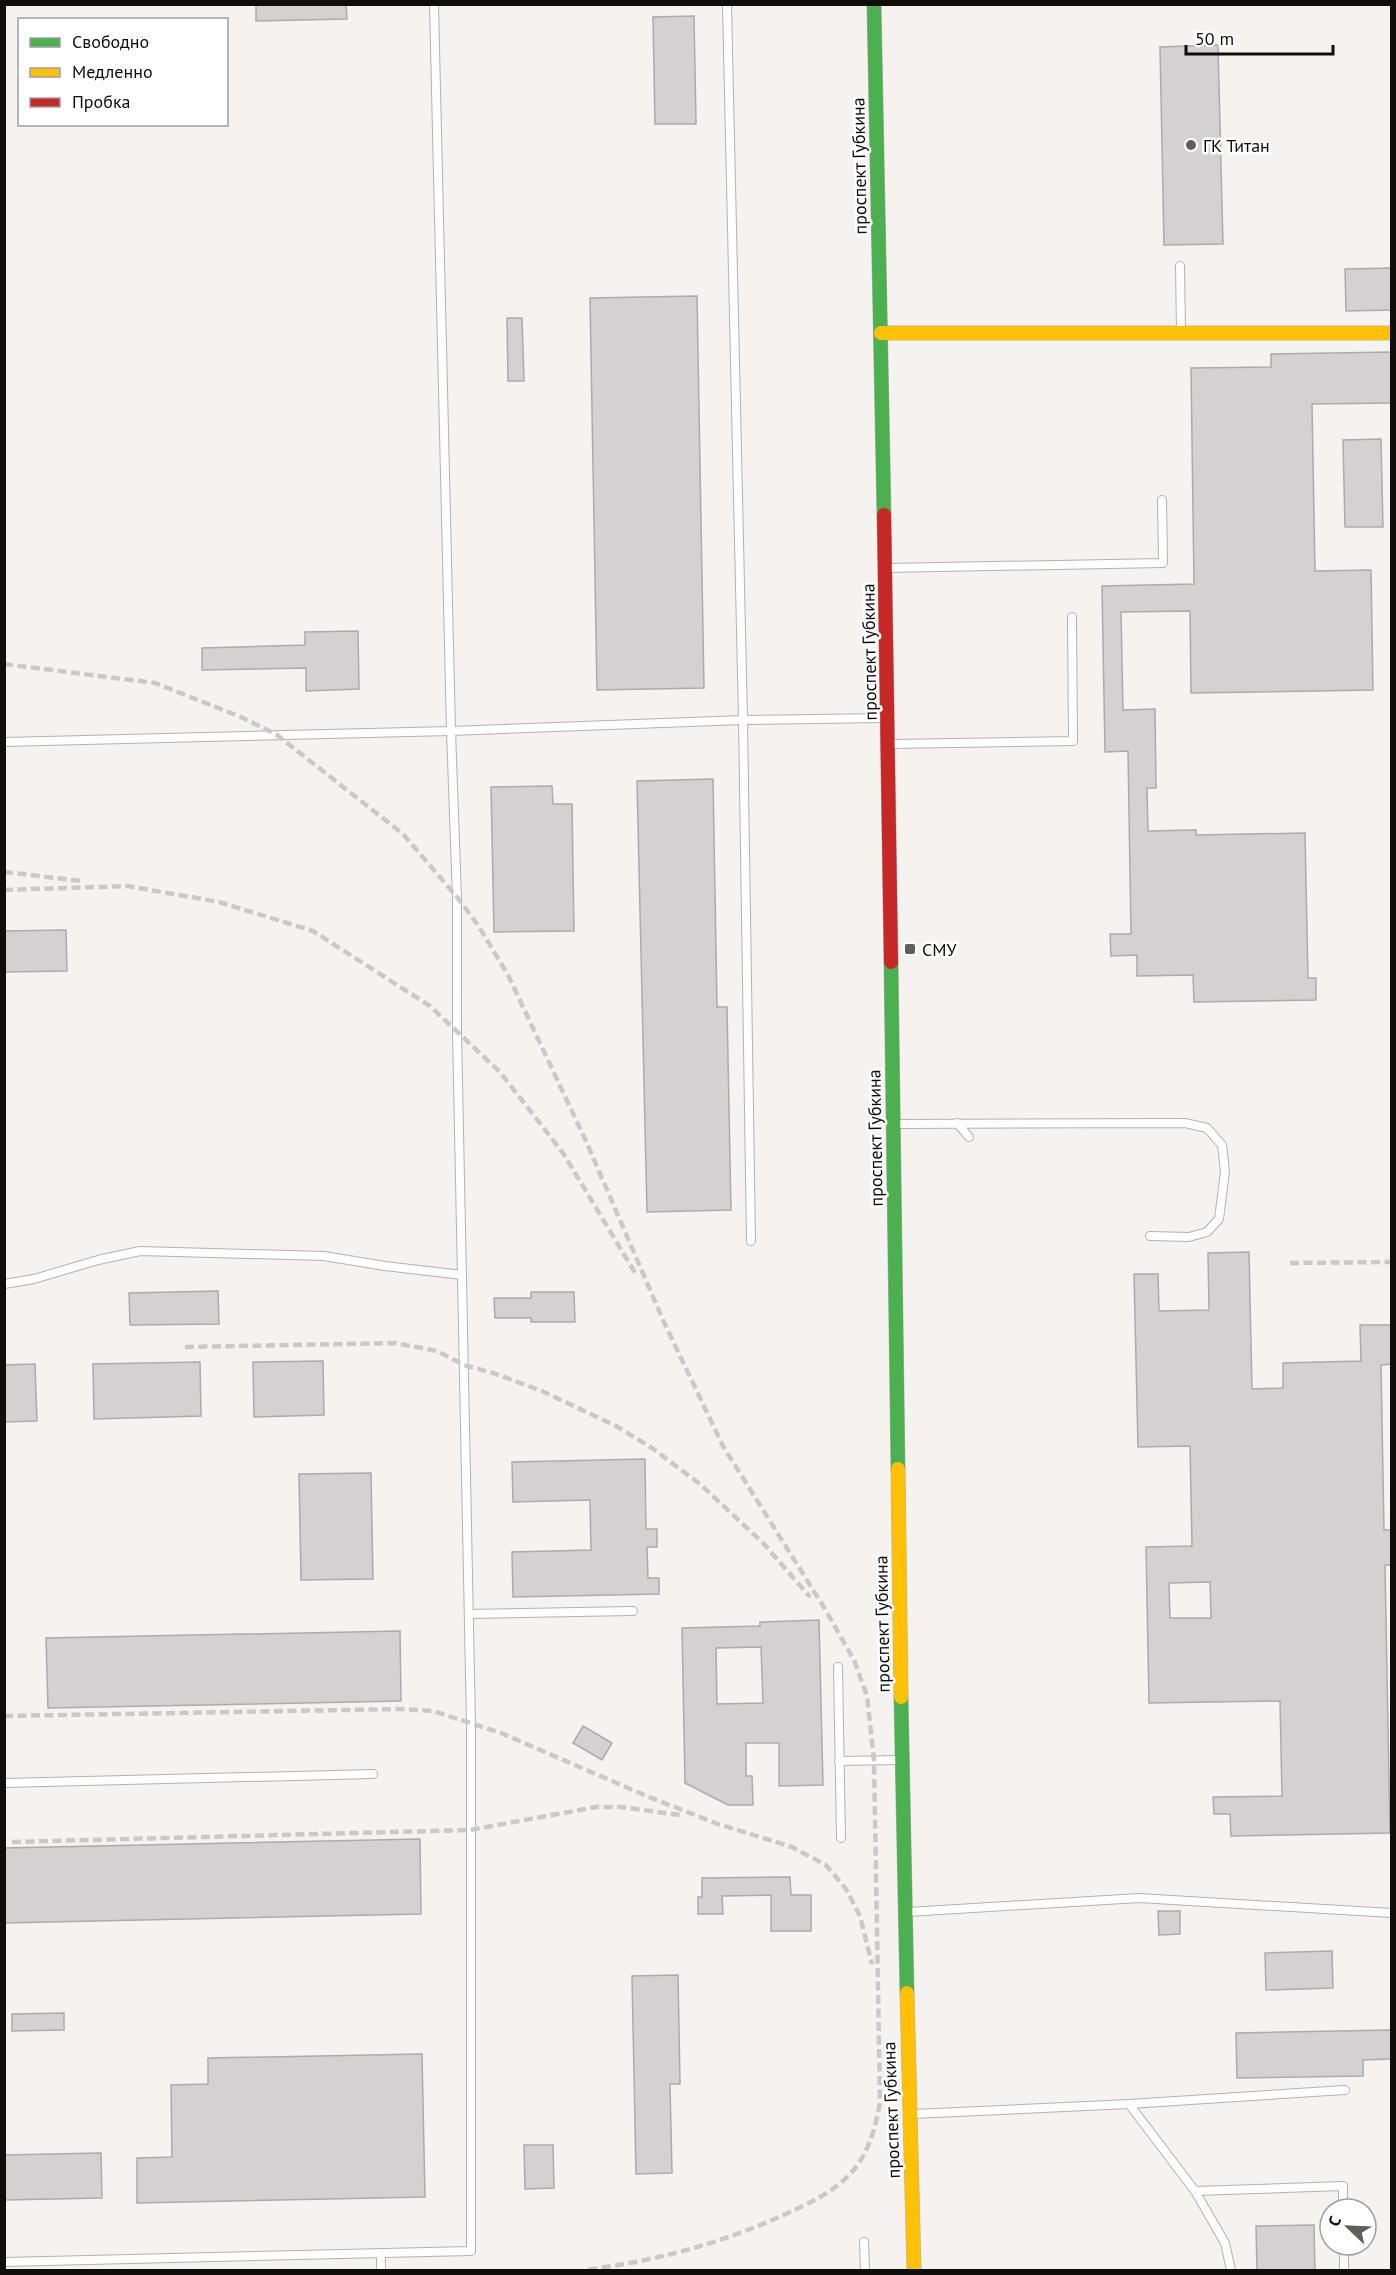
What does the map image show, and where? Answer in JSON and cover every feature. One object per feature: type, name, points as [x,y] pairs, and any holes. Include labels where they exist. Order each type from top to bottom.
[{"type":"main road","name":"проспект Губкина","points":[[874,4],[888,718],[904,1912],[915,2271]]},
{"type":"main road","points":[[881,333],[1392,333]]},
{"type":"lane","points":[[4,2262],[471,2251],[471,1724],[457,897],[450,731],[434,4]]},
{"type":"lane","points":[[727,4],[743,720],[750,1241]]},
{"type":"lane","points":[[1180,266],[1181,333]]},
{"type":"lane","points":[[885,568],[1163,563],[1162,500]]},
{"type":"lane","points":[[888,744],[1073,741],[1072,617]]},
{"type":"lane","points":[[4,742],[450,731],[743,720],[888,718]]},
{"type":"lane","points":[[892,1124],[1185,1123],[1208,1128],[1222,1145],[1226,1172],[1219,1219],[1207,1232],[1189,1237],[1150,1236]]},
{"type":"lane","points":[[957,1124],[969,1137]]},
{"type":"lane","points":[[4,1284],[34,1279],[98,1260],[140,1251],[324,1256],[462,1275]]},
{"type":"lane","points":[[469,1614],[633,1611]]},
{"type":"lane","points":[[838,1667],[841,1838]]},
{"type":"lane","points":[[839,1761],[902,1760]]},
{"type":"lane","points":[[4,1783],[373,1774]]},
{"type":"lane","points":[[904,1912],[1139,1898],[1392,1913]]},
{"type":"lane","points":[[909,2114],[1129,2104],[1345,2090]]},
{"type":"lane","points":[[1129,2104],[1195,2191],[1225,2243],[1231,2271]]},
{"type":"lane","points":[[1195,2191],[1343,2186],[1343,2197]]},
{"type":"lane","points":[[864,2242],[865,2271]]},
{"type":"lane","points":[[381,2253],[381,2271]]},
{"type":"building","points":[[256,4],[346,4],[347,19],[256,21]]},
{"type":"building","points":[[694,16],[696,124],[655,124],[653,17]]},
{"type":"building","points":[[1218,45],[1223,244],[1164,245],[1160,47]]},
{"type":"building","points":[[1392,268],[1392,310],[1346,311],[1345,269]]},
{"type":"building","points":[[697,296],[704,688],[597,690],[590,298]]},
{"type":"building","points":[[507,318],[522,318],[524,381],[508,381]]},
{"type":"building","points":[[1392,352],[1392,403],[1312,404],[1315,571],[1371,570],[1373,690],[1191,693],[1190,611],[1121,612],[1123,710],[1155,709],[1156,788],[1147,788],[1148,831],[1196,830],[1196,835],[1305,833],[1308,978],[1316,978],[1316,1000],[1194,1002],[1193,975],[1137,976],[1137,955],[1111,956],[1110,934],[1131,934],[1128,751],[1105,752],[1102,586],[1194,584],[1191,368],[1271,367],[1271,354]]},
{"type":"building","points":[[1381,439],[1383,527],[1345,527],[1343,440]]},
{"type":"building","points":[[358,631],[359,689],[306,691],[306,668],[202,670],[202,648],[305,645],[305,632]]},
{"type":"building","points":[[713,779],[717,1007],[727,1007],[731,1210],[647,1212],[637,781]]},
{"type":"building","points":[[552,786],[553,804],[572,804],[574,931],[494,932],[491,787]]},
{"type":"building","points":[[66,930],[67,971],[4,972],[4,931]]},
{"type":"building","points":[[1249,1252],[1252,1389],[1283,1388],[1283,1363],[1361,1361],[1360,1325],[1392,1325],[1392,1364],[1381,1365],[1384,1530],[1392,1530],[1392,1565],[1385,1565],[1390,1833],[1231,1836],[1230,1814],[1214,1814],[1213,1797],[1282,1796],[1280,1701],[1149,1703],[1146,1547],[1192,1546],[1190,1446],[1138,1447],[1134,1274],[1158,1274],[1159,1311],[1209,1310],[1208,1253]],"holes":[[[1210,1582],[1211,1618],[1170,1618],[1169,1583]]]},
{"type":"building","points":[[218,1291],[219,1324],[130,1325],[129,1293]]},
{"type":"building","points":[[531,1292],[574,1292],[575,1322],[531,1322],[531,1318],[495,1318],[494,1298],[531,1298]]},
{"type":"building","points":[[323,1361],[324,1415],[254,1417],[253,1362]]},
{"type":"building","points":[[200,1362],[201,1416],[94,1419],[93,1364]]},
{"type":"building","points":[[35,1364],[37,1421],[4,1422],[4,1365]]},
{"type":"building","points":[[645,1459],[646,1529],[657,1529],[657,1547],[647,1547],[648,1578],[659,1578],[659,1594],[513,1597],[512,1552],[591,1550],[590,1500],[513,1502],[512,1462]]},
{"type":"building","points":[[371,1473],[373,1579],[301,1580],[299,1474]]},
{"type":"building","points":[[819,1620],[823,1785],[779,1786],[779,1743],[746,1743],[746,1776],[752,1776],[753,1805],[728,1805],[685,1783],[682,1628],[760,1626],[760,1622]],"holes":[[[761,1647],[763,1703],[717,1704],[716,1648]]]},
{"type":"building","points":[[400,1631],[401,1701],[48,1708],[46,1638]]},
{"type":"building","points":[[583,1726],[612,1743],[602,1760],[573,1743]]},
{"type":"building","points":[[420,1839],[421,1914],[4,1923],[4,1848]]},
{"type":"building","points":[[790,1877],[791,1895],[811,1895],[811,1931],[771,1931],[771,1895],[722,1896],[723,1914],[698,1914],[698,1897],[702,1897],[702,1878]]},
{"type":"building","points":[[1158,1911],[1180,1911],[1180,1934],[1159,1935]]},
{"type":"building","points":[[1332,1951],[1333,1988],[1266,1990],[1265,1953]]},
{"type":"building","points":[[678,1975],[680,2084],[670,2084],[672,2173],[636,2174],[632,1976]]},
{"type":"building","points":[[64,2013],[64,2030],[12,2031],[12,2014]]},
{"type":"building","points":[[1392,2030],[1392,2059],[1363,2060],[1363,2076],[1237,2078],[1236,2033]]},
{"type":"building","points":[[422,2054],[425,2197],[137,2203],[137,2158],[172,2157],[171,2085],[208,2084],[208,2058]]},
{"type":"building","points":[[524,2145],[553,2145],[554,2188],[525,2189]]},
{"type":"building","points":[[101,2153],[102,2198],[4,2200],[4,2155]]},
{"type":"building","points":[[1314,2225],[1315,2271],[1257,2271],[1256,2226]]},
{"type":"railway","points":[[4,664],[155,683],[241,717],[277,735],[403,834],[457,897],[478,925],[508,975],[586,1141],[663,1320],[723,1446],[825,1609],[854,1660],[867,1696],[874,1760],[880,2102],[869,2144],[853,2171],[826,2194],[765,2223],[715,2242],[663,2256],[584,2270]]},
{"type":"railway","points":[[4,872],[82,881]]},
{"type":"railway","points":[[4,890],[127,886],[219,902],[313,931],[430,1006],[500,1072],[563,1153],[637,1276]]},
{"type":"railway","points":[[1290,1263],[1392,1262]]},
{"type":"railway","points":[[185,1347],[395,1343],[437,1351],[464,1365],[542,1391],[616,1426],[652,1448],[700,1484],[763,1543],[810,1597]]},
{"type":"railway","points":[[4,1716],[402,1709],[433,1711],[501,1733],[718,1824],[792,1847],[826,1865],[846,1889],[860,1916],[872,1964]]},
{"type":"railway","points":[[12,1842],[470,1830],[596,1807],[621,1807],[680,1815]]},
{"type":"traffic: fast","points":[[874,4],[884,515]]},
{"type":"traffic: fast","points":[[891,962],[898,1469]]},
{"type":"traffic: fast","points":[[901,1697],[907,1993]]},
{"type":"traffic: slow","points":[[881,333],[1392,333]]},
{"type":"traffic: slow","points":[[898,1469],[901,1697]]},
{"type":"traffic: slow","points":[[907,1993],[914,2270]]},
{"type":"traffic: jam","points":[[884,515],[891,962]]},
{"type":"place","name":"ГК Титан","points":[[1191,145]]},
{"type":"place","name":"СМУ","points":[[910,949]]}]
